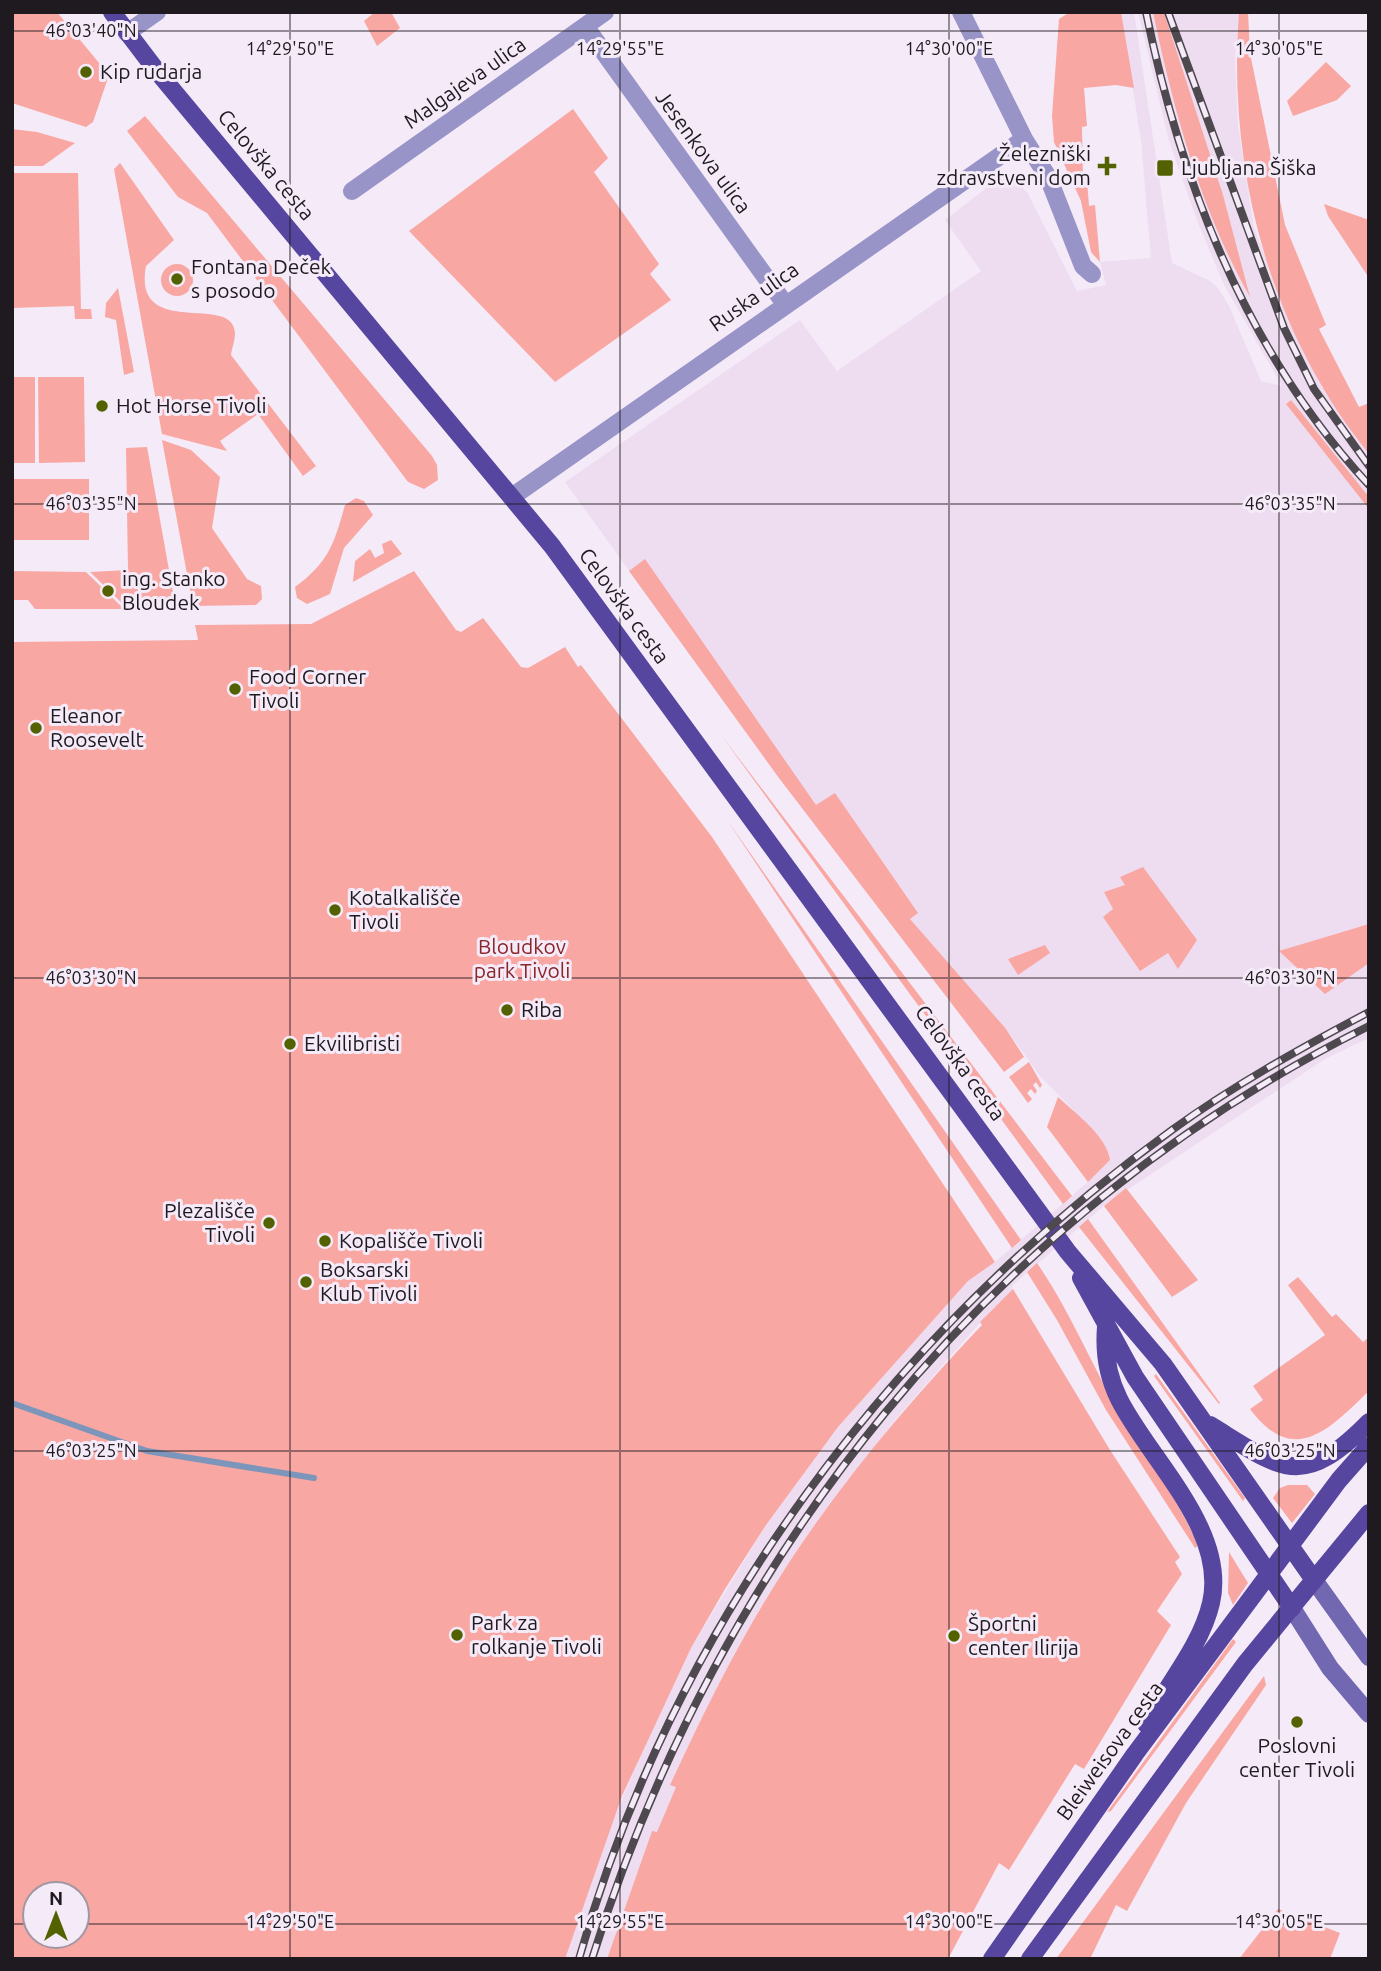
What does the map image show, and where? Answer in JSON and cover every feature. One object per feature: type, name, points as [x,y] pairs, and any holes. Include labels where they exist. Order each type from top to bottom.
[{"type":"main road","name":"Celovška cesta","points":[[112,12],[513,496],[1068,1252],[1163,1364],[1314,1580]]},
{"type":"main road","name":"Celovška cesta","points":[[1068,1252],[1105,1327],[1193,1466],[1240,1528],[1292,1608]]},
{"type":"main road","points":[[1105,1327],[1104,1351],[1118,1398],[1185,1501],[1204,1538],[1213,1574],[1211,1603],[1203,1626],[1144,1727],[1135,1754]]},
{"type":"main road","points":[[1203,1421],[1263,1459],[1289,1467],[1319,1462],[1335,1453],[1369,1422]]},
{"type":"main road","name":"Bleiweisova cesta","points":[[992,1959],[1135,1754],[1291,1545],[1369,1446]]},
{"type":"main road","points":[[1030,1959],[1245,1664],[1369,1513]]},
{"type":"main road","points":[[1314,1580],[1369,1657]]},
{"type":"main road","points":[[1292,1608],[1330,1668],[1369,1714]]},
{"type":"street","points":[[127,33],[157,12]]},
{"type":"street","name":"Malgajeva ulica","points":[[352,191],[605,12]]},
{"type":"street","points":[[961,12],[1024,139],[1048,177],[1083,265],[1091,274]]},
{"type":"street","name":"Jesenkova ulica","points":[[585,26],[785,304]]},
{"type":"street","name":"Ruska ulica","points":[[513,496],[1024,139]]},
{"type":"shaded area","points":[[1121,12],[1134,12],[1172,263],[1210,281],[1218,288],[1229,306],[1261,381],[1282,386],[1224,285],[1198,223],[1169,141],[1138,12],[1239,12],[1235,60],[1238,126],[1254,228],[1303,351],[1323,389],[1369,454],[1369,1038],[1325,1059],[1106,1204],[1012,1286],[1013,1291],[991,1310],[895,1420],[813,1528],[769,1594],[738,1647],[671,1785],[676,1787],[657,1833],[652,1831],[607,1959],[565,1959],[604,1841],[652,1729],[691,1648],[766,1525],[838,1427],[969,1280],[995,1262],[1089,1181],[1081,1118],[1040,1076],[1006,1029],[984,1046],[779,778],[565,482],[800,320],[837,371],[981,271],[945,220],[998,179],[1010,178],[1027,192],[1077,291],[1106,285],[1100,262],[1151,258],[1141,141]]},
{"type":"green space","points":[[12,12],[57,12],[109,75],[93,122],[86,127],[12,103]]},
{"type":"green space","points":[[375,12],[391,12],[400,28],[377,46],[364,21]]},
{"type":"green space","points":[[1070,12],[1121,12],[1134,88],[1116,85],[1084,88],[1087,126],[1082,127],[1083,179],[1087,180],[1089,206],[1095,205],[1100,262],[1091,252],[1081,201],[1054,142],[1052,116],[1059,19]]},
{"type":"green space","points":[[1153,12],[1164,12],[1223,195],[1250,297],[1217,229],[1191,159]]},
{"type":"green space","points":[[1239,12],[1248,12],[1250,53],[1285,225],[1326,325],[1319,329],[1359,407],[1369,403],[1369,454],[1334,406],[1305,355],[1281,301],[1262,245],[1248,188],[1240,130],[1237,71]]},
{"type":"green space","points":[[1326,62],[1351,86],[1337,100],[1293,116],[1287,101]]},
{"type":"green space","points":[[573,109],[608,158],[594,172],[659,264],[650,274],[671,300],[555,382],[409,231]]},
{"type":"green space","points":[[145,116],[432,456],[437,465],[438,480],[424,489],[408,482],[207,213],[178,197],[127,131]]},
{"type":"green space","points":[[12,129],[37,132],[75,143],[43,166],[12,166]]},
{"type":"green space","points":[[120,163],[174,240],[146,266],[146,289],[154,302],[168,309],[219,316],[230,321],[235,333],[231,355],[316,466],[303,476],[258,414],[220,441],[227,451],[162,434],[114,169]]},
{"type":"green space","points":[[12,173],[78,173],[81,309],[91,309],[92,319],[75,319],[74,306],[12,308]]},
{"type":"green space","points":[[1324,204],[1369,220],[1369,278],[1328,216]]},
{"type":"green space","points":[[177,264],[188,269],[193,280],[188,291],[177,296],[166,291],[161,280],[166,269]]},
{"type":"green space","points":[[118,288],[134,372],[124,375],[116,320],[105,317],[106,303]]},
{"type":"green space","points":[[12,377],[35,377],[35,463],[12,463]]},
{"type":"green space","points":[[38,377],[84,377],[85,462],[39,463]]},
{"type":"green space","points":[[1291,400],[1369,497],[1369,509],[1286,404]]},
{"type":"green space","points":[[162,440],[191,450],[220,477],[212,528],[247,579],[261,586],[262,599],[256,605],[193,606]]},
{"type":"green space","points":[[147,447],[174,598],[160,609],[128,609],[90,572],[128,570],[126,448]]},
{"type":"green space","points":[[12,479],[89,479],[89,540],[12,540]]},
{"type":"green space","points":[[356,498],[364,501],[373,515],[344,548],[330,594],[307,604],[297,598],[295,587],[323,560],[337,531],[345,505]]},
{"type":"green space","points":[[391,540],[402,554],[353,582],[355,561],[370,549],[375,558],[384,553],[382,544]]},
{"type":"green space","points":[[645,559],[816,805],[835,793],[918,913],[910,919],[1006,1029],[1024,1057],[1004,1072],[779,778],[629,571]]},
{"type":"green space","points":[[12,571],[86,572],[124,609],[35,609],[28,600],[12,600]]},
{"type":"green space","name":"Bloudkov park Tivoli","points":[[414,571],[456,630],[461,632],[483,618],[521,667],[528,668],[565,647],[712,837],[995,1262],[968,1281],[838,1427],[766,1525],[725,1589],[691,1648],[622,1796],[565,1959],[12,1959],[12,642],[198,640],[195,625],[311,624]]},
{"type":"green space","points":[[721,735],[1072,1196],[1063,1204]]},
{"type":"green space","points":[[727,820],[1021,1240],[1012,1248]]},
{"type":"green space","points":[[1143,867],[1197,940],[1178,969],[1168,953],[1140,971],[1103,917],[1113,909],[1104,892],[1125,885],[1120,877]]},
{"type":"green space","points":[[1369,924],[1369,963],[1325,994],[1279,951]]},
{"type":"green space","points":[[1045,945],[1050,953],[1018,975],[1008,959]]},
{"type":"green space","points":[[1029,1062],[1042,1085],[1040,1088],[1036,1082],[1033,1085],[1037,1091],[1035,1094],[1031,1089],[1027,1093],[1032,1099],[1028,1103],[1009,1077]]},
{"type":"green space","points":[[1058,1097],[1097,1134],[1108,1151],[1110,1160],[1088,1182],[1047,1127]]},
{"type":"green space","points":[[1126,1188],[1198,1280],[1172,1297],[1104,1206]]},
{"type":"green space","points":[[1088,1219],[1220,1403],[1219,1404],[1079,1227]]},
{"type":"green space","points":[[1037,1263],[1068,1315],[1114,1403],[1180,1509],[1198,1546],[1195,1548],[1106,1410],[1057,1320],[1027,1272]]},
{"type":"green space","points":[[1298,1277],[1332,1317],[1336,1314],[1363,1342],[1369,1337],[1369,1391],[1327,1428],[1312,1436],[1297,1439],[1282,1437],[1266,1427],[1250,1409],[1263,1400],[1253,1386],[1325,1335],[1288,1285]]},
{"type":"green space","name":"Športni center Ilirija","points":[[1013,1289],[1110,1450],[1180,1557],[1175,1562],[1182,1574],[1157,1611],[1171,1625],[1084,1769],[1075,1764],[1009,1870],[999,1863],[948,1959],[607,1959],[652,1831],[657,1832],[676,1787],[670,1785],[704,1713],[754,1619],[791,1559],[868,1454],[982,1325],[980,1322]]},
{"type":"green space","points":[[1156,1374],[1245,1498],[1243,1501],[1154,1376]]},
{"type":"green space","points":[[1307,1485],[1315,1494],[1292,1523],[1273,1498],[1280,1488]]},
{"type":"green space","points":[[1229,1552],[1248,1583],[1233,1605],[1228,1593]]},
{"type":"green space","points":[[1233,1639],[1236,1642],[1111,1811],[1107,1812]]},
{"type":"green space","points":[[1264,1676],[1266,1685],[1186,1803],[1127,1911],[1116,1905],[1090,1959],[1056,1959]]},
{"type":"green space","points":[[1278,1909],[1340,1933],[1330,1959],[1239,1959]]},
{"type":"waterway","points":[[12,1403],[147,1451],[314,1478]]},
{"type":"railway","points":[[1146,12],[1179,140],[1200,203],[1225,264],[1254,323],[1288,380],[1326,434],[1369,485]]},
{"type":"railway","points":[[1168,12],[1284,328],[1314,389],[1369,466]]},
{"type":"railway","points":[[579,1959],[620,1835],[672,1716],[734,1602],[806,1495],[886,1393],[974,1298],[1070,1210],[1172,1130],[1219,1098],[1293,1053],[1369,1012]]},
{"type":"railway","points":[[592,1959],[646,1811],[713,1670],[793,1537],[885,1413],[989,1298],[1105,1195],[1232,1104],[1369,1026]]},
{"type":"place","name":"Kip rudarja","points":[[86,72]]},
{"type":"place","name":"Železniški zdravstveni dom","points":[[1107,166]]},
{"type":"place","name":"Ljubljana Šiška","points":[[1165,168]]},
{"type":"place","name":"Fontana Deček s posodo","points":[[177,279]]},
{"type":"place","name":"Hot Horse Tivoli","points":[[102,406]]},
{"type":"place","name":"ing. Stanko Bloudek","points":[[108,591]]},
{"type":"place","name":"Food Corner Tivoli","points":[[235,689]]},
{"type":"place","name":"Eleanor Roosevelt","points":[[36,728]]},
{"type":"place","name":"Kotalkališče Tivoli","points":[[335,910]]},
{"type":"place","name":"Riba","points":[[507,1010]]},
{"type":"place","name":"Ekvilibristi","points":[[290,1044]]},
{"type":"place","name":"Plezališče Tivoli","points":[[269,1223]]},
{"type":"place","name":"Kopališče Tivoli","points":[[325,1241]]},
{"type":"place","name":"Boksarski Klub Tivoli","points":[[306,1282]]},
{"type":"place","name":"Park za rolkanje Tivoli","points":[[457,1635]]},
{"type":"place","name":"Športni center Ilirija","points":[[954,1636]]},
{"type":"place","name":"Poslovni center Tivoli","points":[[1297,1722]]}]
